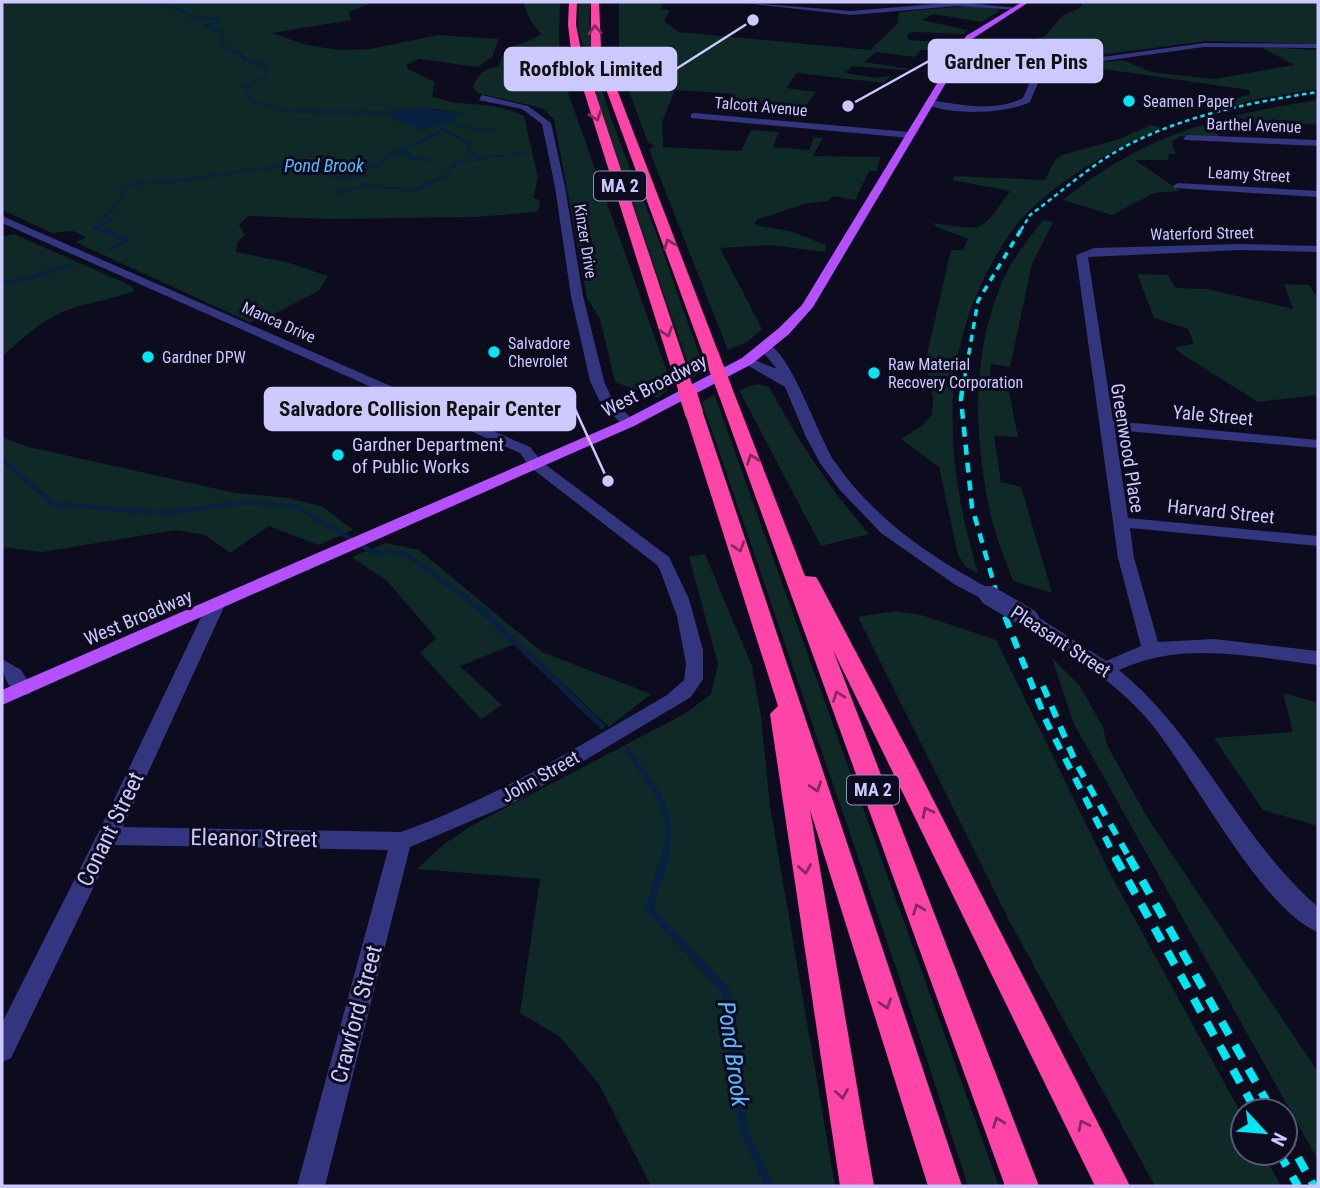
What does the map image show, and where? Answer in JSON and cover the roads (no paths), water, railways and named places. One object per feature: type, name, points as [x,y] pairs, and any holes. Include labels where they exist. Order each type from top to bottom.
[{"type":"highway","name":"MA 2","points":[[573,2],[572,25],[576,50],[945,1186]]},
{"type":"highway","name":"MA 2","points":[[595,2],[596,48],[1022,1186]]},
{"type":"highway","points":[[768,504],[908,774],[1113,1186]]},
{"type":"highway","points":[[774,656],[856,1186]]},
{"type":"main road","name":"West Broadway","points":[[2,698],[215,607],[629,423],[747,361],[766,347],[807,307],[969,38],[1021,5]]},
{"type":"street","points":[[739,2],[848,13],[961,4],[1021,5]]},
{"type":"street","points":[[928,103],[987,108],[1011,106],[1027,100],[1035,76],[1052,67],[1205,45],[1318,46]]},
{"type":"street","name":"Kinzer Drive","points":[[482,99],[506,102],[528,109],[539,114],[546,123],[558,176],[577,296],[597,381],[606,401],[629,423]]},
{"type":"street","name":"Talcott Avenue","points":[[694,116],[910,135]]},
{"type":"street","name":"Barthel Avenue","points":[[1188,138],[1316,145]]},
{"type":"street","name":"Leamy Street","points":[[1178,186],[1318,194]]},
{"type":"street","name":"Manca Drive","points":[[2,219],[525,450],[535,464],[657,556],[677,583],[696,662],[692,683],[674,700]]},
{"type":"street","name":"Waterford Street","points":[[1087,252],[1241,247],[1318,249]]},
{"type":"street","name":"Greenwood Place","points":[[1087,252],[1082,257],[1120,522],[1126,558],[1151,650]]},
{"type":"street","name":"Pleasant Street","points":[[766,347],[778,357],[813,439],[835,473],[863,507],[913,551],[1107,668],[1167,729],[1267,872],[1318,921]]},
{"type":"street","points":[[747,361],[776,374],[789,384]]},
{"type":"street","name":"Yale Street","points":[[1105,425],[1318,444]]},
{"type":"street","name":"Harvard Street","points":[[1120,522],[1318,541]]},
{"type":"street","name":"Conant Street","points":[[2,1049],[107,836],[215,607]]},
{"type":"street","points":[[1107,668],[1151,650],[1226,648],[1318,657]]},
{"type":"street","points":[[2,666],[14,675],[23,689]]},
{"type":"street","name":"John Street","points":[[401,841],[445,826],[516,791],[674,700]]},
{"type":"street","name":"Eleanor Street","points":[[107,836],[401,841]]},
{"type":"street","name":"Crawford Street","points":[[311,1186],[401,841]]},
{"type":"water","points":[[413,108],[465,113],[423,130],[399,122],[389,115],[390,111]]},
{"type":"waterway","name":"Pond Brook","points":[[157,2],[186,12],[189,16],[217,19],[218,22],[205,25],[221,32],[224,50],[240,53],[245,60],[266,65],[266,76],[244,88],[253,101],[289,111],[394,113]]},
{"type":"waterway","points":[[440,120],[479,130],[494,129]]},
{"type":"waterway","name":"Pond Brook","points":[[430,125],[440,126],[442,129]]},
{"type":"waterway","name":"Pond Brook","points":[[102,230],[92,228],[112,220],[106,216],[118,203],[125,187],[149,181],[179,181],[303,162],[345,169],[353,166],[370,167],[382,163],[387,156],[434,136],[442,129]]},
{"type":"waterway","points":[[337,192],[370,186],[414,190],[445,177],[458,161],[481,159],[468,151],[470,144],[442,129]]},
{"type":"waterway","points":[[405,150],[404,152],[410,154],[409,158],[428,159],[431,162]]},
{"type":"waterway","points":[[480,158],[525,153]]},
{"type":"waterway","points":[[332,178],[367,175],[360,171],[366,168]]},
{"type":"waterway","name":"Pond Brook","points":[[339,172],[360,170]]},
{"type":"waterway","name":"Pond Brook","points":[[94,228],[102,230]]},
{"type":"waterway","name":"Pond Brook","points":[[102,230],[114,233],[115,237],[126,238],[126,241],[108,249]]},
{"type":"waterway","name":"Pond Brook","points":[[2,283],[27,279],[73,264]]},
{"type":"waterway","name":"Pond Brook","points":[[2,460],[54,504],[163,513],[249,502],[297,507],[371,551],[406,554],[466,598]]},
{"type":"waterway","name":"Pond Brook","points":[[463,596],[483,611],[602,726]]},
{"type":"waterway","name":"Pond Brook","points":[[627,751],[654,788],[666,813],[668,842],[664,859]]},
{"type":"waterway","name":"Pond Brook","points":[[665,857],[649,909],[726,991],[743,1129],[769,1186]]},
{"type":"railway","points":[[1021,230],[1030,215],[1089,170],[1149,135],[1220,111],[1318,92]]},
{"type":"railway","points":[[962,393],[978,301],[1022,228]]},
{"type":"railway","points":[[962,391],[972,507],[998,598]]},
{"type":"railway","points":[[997,596],[1047,723],[1116,859]]},
{"type":"railway","points":[[1043,686],[1075,761],[1130,859]]},
{"type":"railway","points":[[1115,857],[1248,1097]]},
{"type":"railway","points":[[1129,857],[1264,1097]]},
{"type":"railway","points":[[1299,1159],[1314,1186]]},
{"type":"railway","points":[[1287,1167],[1298,1186]]},
{"type":"place","name":"Roofblok Limited","points":[[753,20]]},
{"type":"place","name":"Seamen Paper","points":[[1129,101]]},
{"type":"place","name":"Gardner Ten Pins","points":[[848,106]]},
{"type":"place","name":"Salvadore Chevrolet","points":[[494,352]]},
{"type":"place","name":"Gardner DPW","points":[[148,357]]},
{"type":"place","name":"Raw Material Recovery Corporation","points":[[874,373]]},
{"type":"place","name":"Gardner Department of Public Works","points":[[338,455]]},
{"type":"place","name":"Salvadore Collision Repair Center","points":[[608,481]]}]
